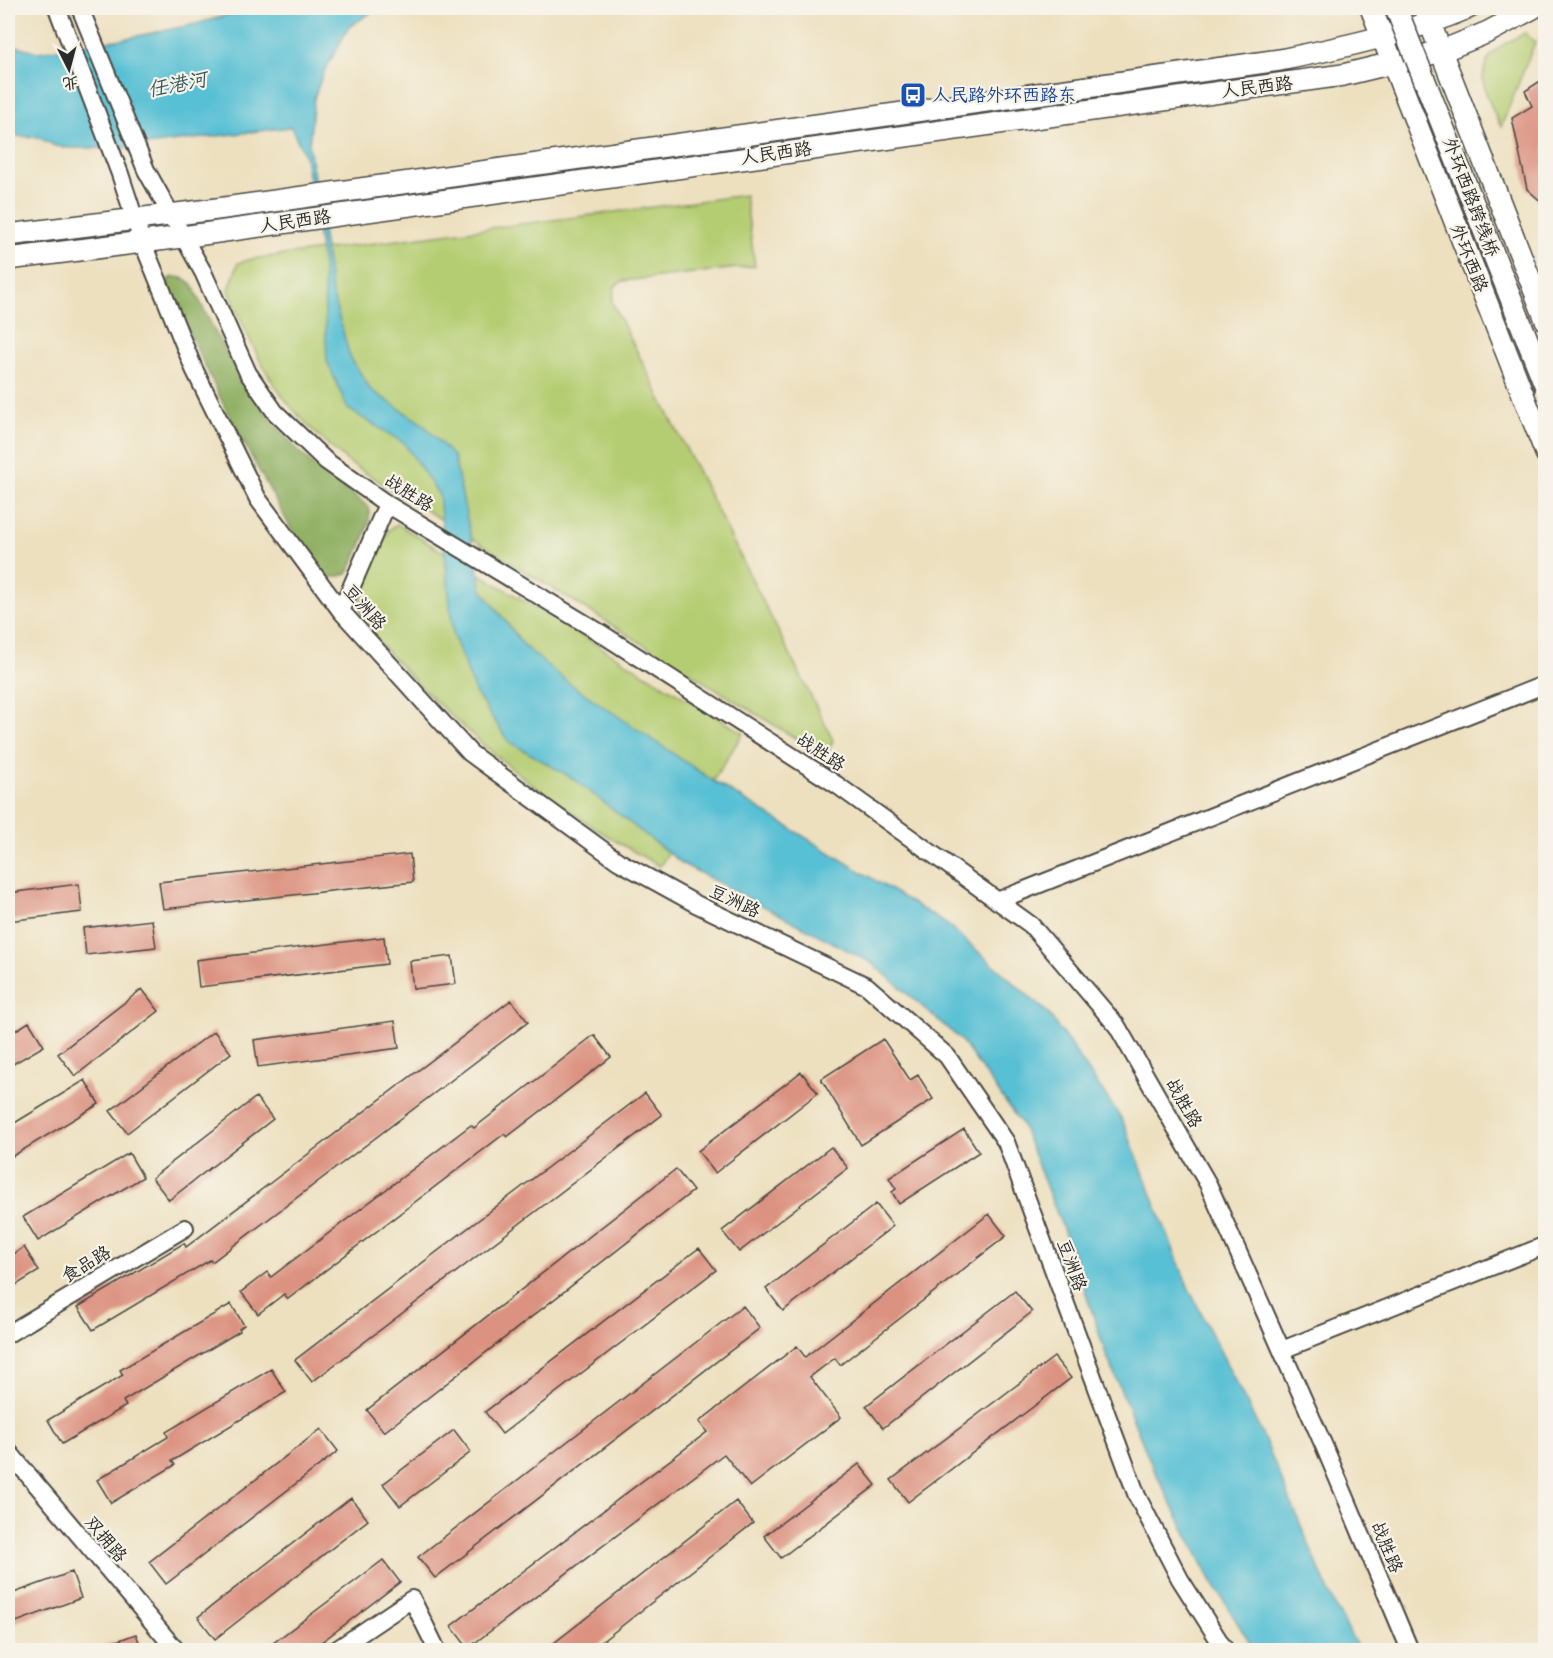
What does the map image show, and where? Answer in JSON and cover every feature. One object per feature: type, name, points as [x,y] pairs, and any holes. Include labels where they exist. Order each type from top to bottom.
[{"type":"main road","points":[[1371,8],[1382,36]]},
{"type":"main road","name":"外环西路跨线桥","points":[[1396,8],[1545,387]]},
{"type":"main road","name":"人民西路","points":[[8,235],[134,217],[276,201],[1269,62],[1332,50],[1382,36],[1427,15],[1468,8]]},
{"type":"main road","name":"人民西路","points":[[8,259],[182,237],[1343,75],[1442,51],[1488,32],[1533,8]]},
{"type":"main road","points":[[1427,15],[1545,320]]},
{"type":"main road","name":"外环西路","points":[[1382,36],[1545,453]]},
{"type":"street","points":[[57,8],[120,174],[142,241]]},
{"type":"street","name":"战胜路","points":[[81,8],[146,170],[203,272],[248,373],[275,412],[326,461],[387,504],[598,632],[827,779],[997,900],[1031,925],[1117,1026],[1208,1184],[1282,1350],[1410,1650]]},
{"type":"street","name":"豆洲路","points":[[142,241],[194,369],[258,499],[341,611],[470,753],[618,861],[696,904],[867,986],[947,1056],[1006,1142],[1137,1496],[1180,1579],[1225,1650]]},
{"type":"street","points":[[341,611],[387,504]]},
{"type":"street","points":[[997,900],[1545,684]]},
{"type":"street","name":"食品路","points":[[8,1334],[185,1228]]},
{"type":"street","points":[[1282,1350],[1545,1245]]},
{"type":"street","name":"双拥路","points":[[8,1451],[176,1650]]},
{"type":"street","points":[[336,1650],[412,1599],[437,1650]]},
{"type":"green space","points":[[1525,33],[1535,42],[1501,127],[1485,90],[1484,71],[1487,62],[1496,50]]},
{"type":"green space","points":[[745,195],[755,266],[623,281],[615,286],[612,302],[833,740],[826,757],[351,464],[308,425],[276,387],[252,344],[229,290],[238,263],[252,259]]},
{"type":"green space","points":[[183,278],[192,284],[229,358],[276,426],[314,466],[369,508],[366,532],[347,574],[330,578],[322,573],[293,532],[229,416],[169,290],[168,279]]},
{"type":"green space","points":[[397,524],[743,733],[660,866],[577,816],[501,760],[430,696],[364,626],[361,604],[368,578],[389,530]]},
{"type":"water","name":"任港河","points":[[252,8],[378,8],[349,27],[323,74],[314,98],[309,145],[331,289],[350,357],[371,390],[423,424],[454,457],[482,590],[525,647],[569,683],[715,782],[948,925],[1048,1013],[1122,1119],[1189,1289],[1264,1438],[1335,1606],[1359,1650],[1254,1650],[1211,1580],[1153,1468],[1106,1354],[1074,1257],[1022,1125],[961,1040],[872,963],[683,864],[572,778],[508,741],[475,692],[453,634],[439,495],[404,443],[348,409],[327,361],[323,266],[305,156],[291,127],[122,148],[69,148],[55,146],[38,137],[8,136],[8,39],[12,45],[38,52],[122,39],[196,24]]},
{"type":"building","points":[[1545,78],[1545,205],[1527,189],[1512,118],[1532,106],[1525,91]]},
{"type":"building","points":[[410,854],[413,882],[163,909],[159,882]]},
{"type":"building","points":[[79,884],[82,912],[8,921],[8,893]]},
{"type":"building","points":[[152,920],[156,947],[86,955],[83,928]]},
{"type":"building","points":[[384,937],[387,964],[199,987],[196,960]]},
{"type":"building","points":[[452,956],[456,984],[413,989],[410,961]]},
{"type":"building","points":[[142,989],[159,1011],[75,1076],[58,1054]]},
{"type":"building","points":[[511,1000],[528,1022],[212,1262],[210,1260],[93,1330],[78,1307],[184,1243],[186,1247]]},
{"type":"building","points":[[395,1021],[399,1048],[258,1067],[254,1040]]},
{"type":"building","points":[[29,1022],[44,1046],[8,1067],[8,1035]]},
{"type":"building","points":[[214,1031],[231,1053],[127,1133],[110,1111]]},
{"type":"building","points":[[594,1035],[611,1057],[507,1137],[504,1134],[288,1299],[284,1294],[258,1314],[241,1292],[267,1272],[271,1277],[471,1125],[474,1128]]},
{"type":"building","points":[[883,1039],[910,1080],[918,1075],[933,1099],[861,1145],[821,1079]]},
{"type":"building","points":[[801,1072],[818,1093],[715,1173],[698,1151]]},
{"type":"building","points":[[85,1080],[99,1104],[8,1159],[8,1127]]},
{"type":"building","points":[[645,1093],[662,1115],[312,1382],[295,1360]]},
{"type":"building","points":[[256,1097],[273,1119],[169,1200],[152,1178]]},
{"type":"building","points":[[964,1129],[979,1152],[899,1204],[892,1192],[896,1189],[889,1178]]},
{"type":"building","points":[[831,1147],[848,1168],[739,1252],[722,1231]]},
{"type":"building","points":[[129,1153],[143,1177],[38,1241],[23,1217]]},
{"type":"building","points":[[676,1169],[693,1191],[384,1432],[367,1410]]},
{"type":"building","points":[[876,1204],[893,1226],[783,1311],[766,1289]]},
{"type":"building","points":[[989,1214],[1006,1236],[840,1365],[835,1358],[810,1377],[841,1417],[750,1487],[724,1454],[468,1648],[451,1626],[707,1432],[699,1422],[797,1346],[805,1357]]},
{"type":"building","points":[[24,1247],[39,1271],[8,1290],[8,1258]]},
{"type":"building","points":[[699,1248],[716,1270],[502,1434],[485,1412]]},
{"type":"building","points":[[1015,1291],[1032,1312],[883,1428],[866,1406]]},
{"type":"building","points":[[231,1304],[244,1325],[239,1329],[240,1331],[123,1401],[126,1406],[62,1444],[48,1420],[123,1375],[120,1370]]},
{"type":"building","points":[[743,1306],[760,1328],[435,1578],[418,1557]]},
{"type":"building","points":[[1054,1357],[1071,1378],[908,1502],[891,1480]]},
{"type":"building","points":[[271,1369],[286,1392],[172,1461],[175,1465],[111,1503],[97,1480],[168,1437],[166,1432]]},
{"type":"building","points":[[321,1429],[338,1451],[166,1584],[149,1562]]},
{"type":"building","points":[[454,1430],[471,1452],[400,1506],[383,1484]]},
{"type":"building","points":[[859,1464],[876,1485],[781,1558],[764,1536]]},
{"type":"building","points":[[351,1498],[368,1520],[215,1639],[198,1617]]},
{"type":"building","points":[[736,1501],[753,1523],[600,1643],[591,1650],[545,1650]]},
{"type":"building","points":[[383,1560],[400,1582],[335,1632],[310,1650],[264,1650]]},
{"type":"building","points":[[72,1572],[81,1598],[8,1625],[8,1595]]},
{"type":"building","points":[[136,1634],[142,1650],[95,1650],[95,1649]]},
{"type":"place","name":"人民路外环西路东","points":[[913,95]]}]
